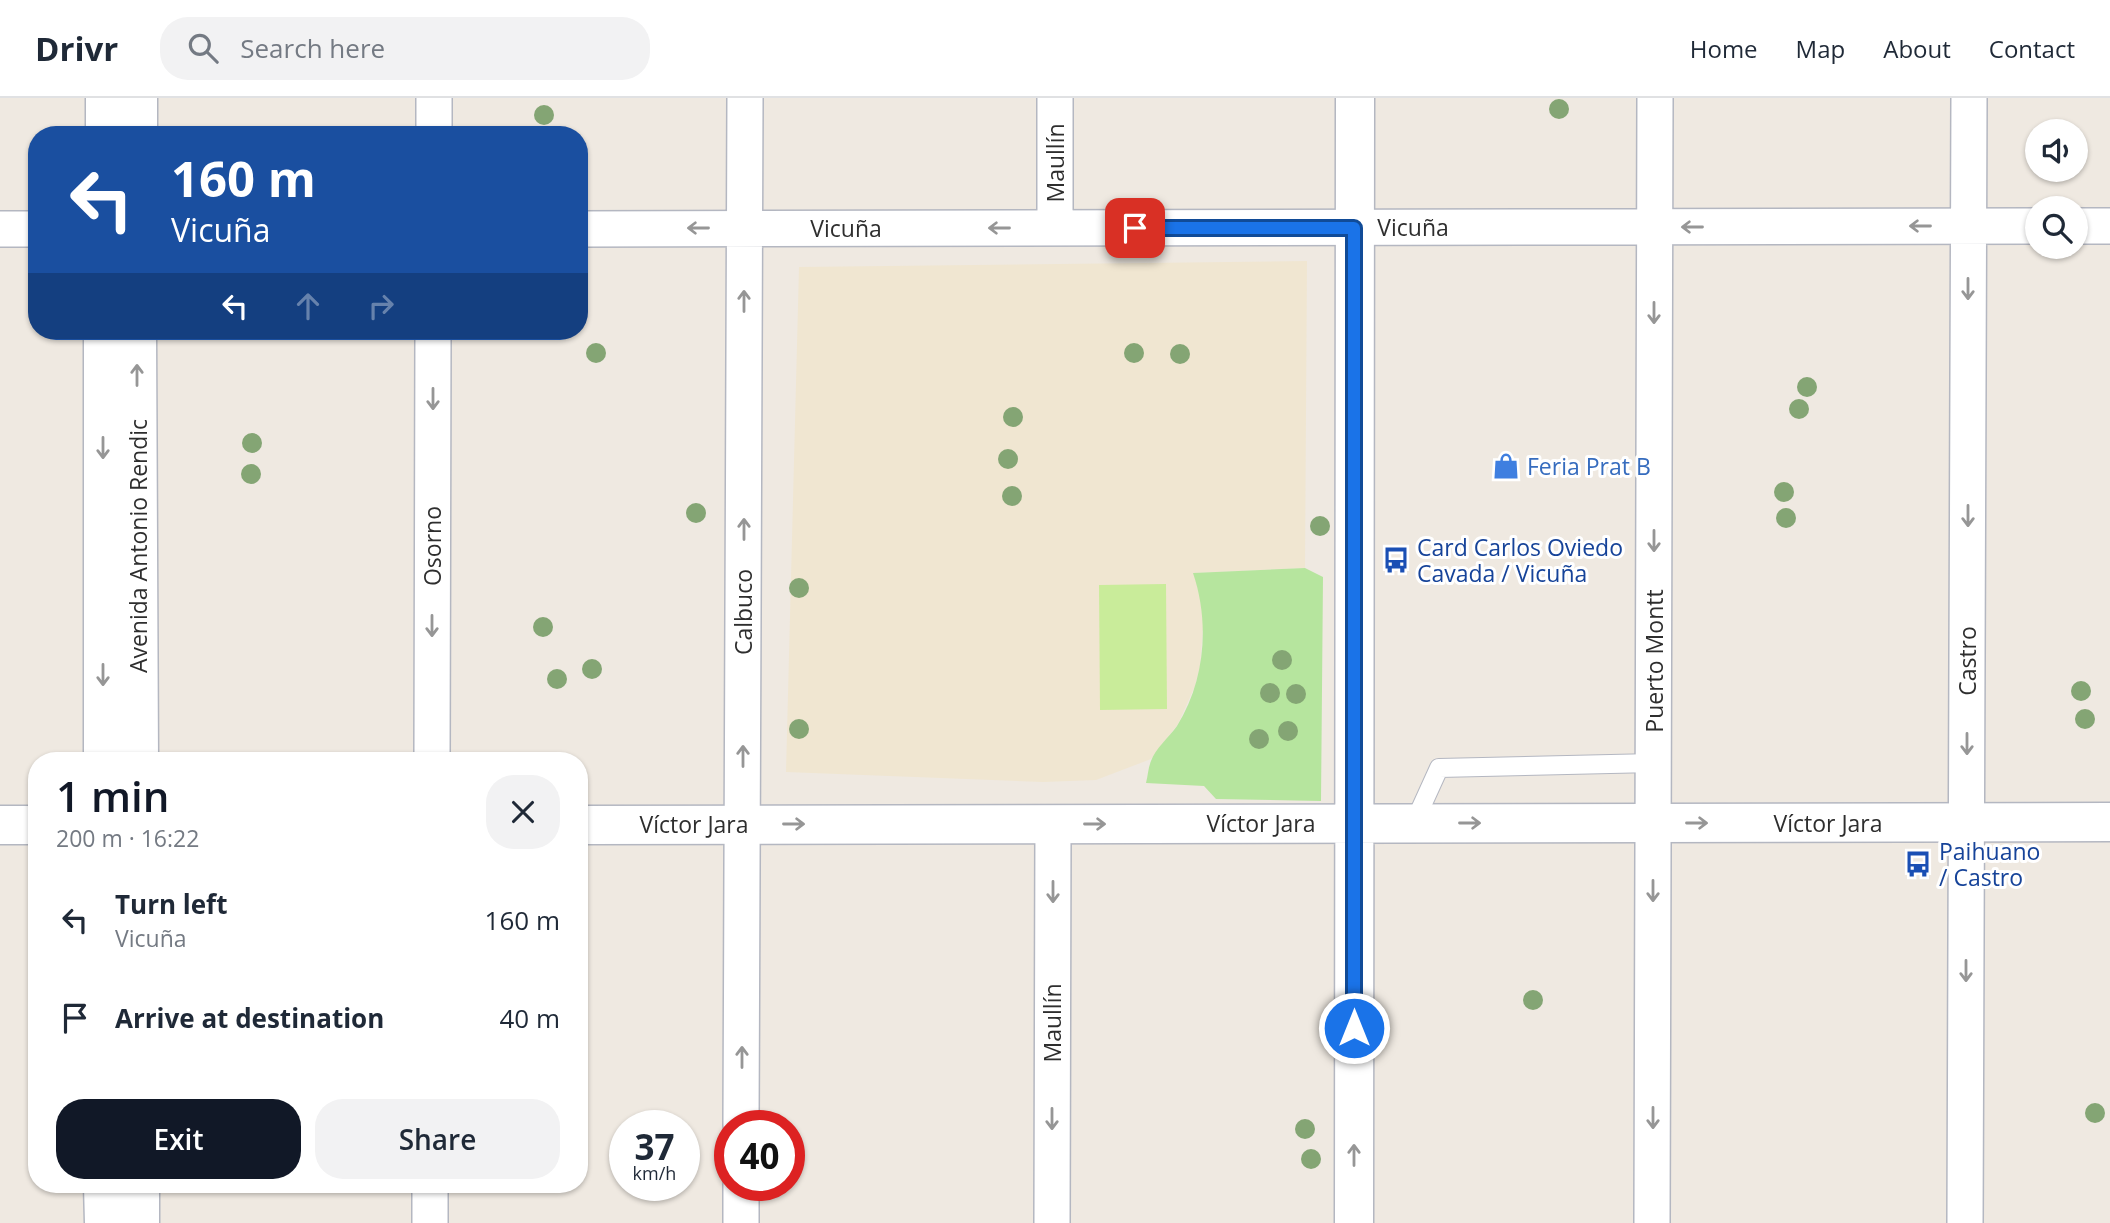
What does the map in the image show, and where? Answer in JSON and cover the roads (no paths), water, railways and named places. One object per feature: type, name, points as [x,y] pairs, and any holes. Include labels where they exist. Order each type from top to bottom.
[{"type":"main road","points":[[105,98],[105,126]]},
{"type":"main road","points":[[138,98],[138,126]]},
{"type":"main road","points":[[1354,1223],[1355,98]]},
{"type":"main road","name":"Avenida Antonio Rendic","points":[[103,340],[103,752]]},
{"type":"main road","name":"Avenida Antonio Rendic","points":[[137,340],[139,752]]},
{"type":"main road","name":"Víctor Jara","points":[[588,825],[2110,822]]},
{"type":"main road","points":[[0,825],[28,825]]},
{"type":"main road","points":[[103,1193],[104,1223]]},
{"type":"main road","points":[[140,1193],[140,1223]]},
{"type":"street","points":[[434,98],[434,126]]},
{"type":"street","name":"Calbuco","points":[[741,1110],[745,98]]},
{"type":"street","name":"Maullín","points":[[1055,98],[1055,228]]},
{"type":"street","name":"Puerto Montt","points":[[1653,1223],[1655,98]]},
{"type":"street","name":"Castro","points":[[1965,1223],[1969,98]]},
{"type":"street","name":"Vicuña","points":[[588,229],[2025,226]]},
{"type":"street","points":[[2088,226],[2110,226]]},
{"type":"street","points":[[0,229],[28,229]]},
{"type":"street","name":"Osorno","points":[[432,752],[433,340]]},
{"type":"street","name":"Maullín","points":[[1052,1223],[1053,824]]},
{"type":"street","points":[[430,1193],[430,1223]]},
{"type":"street","points":[[741,1201],[741,1223]]},
{"type":"lane","points":[[1414,823],[1439,768],[1654,763]]},
{"type":"place","name":"Feria Prat B","points":[[1506,466]]},
{"type":"place","name":"Card Carlos Oviedo Cavada / Vicuña","points":[[1396,560]]},
{"type":"place","name":"Paihuano / Castro","points":[[1918,864]]}]
